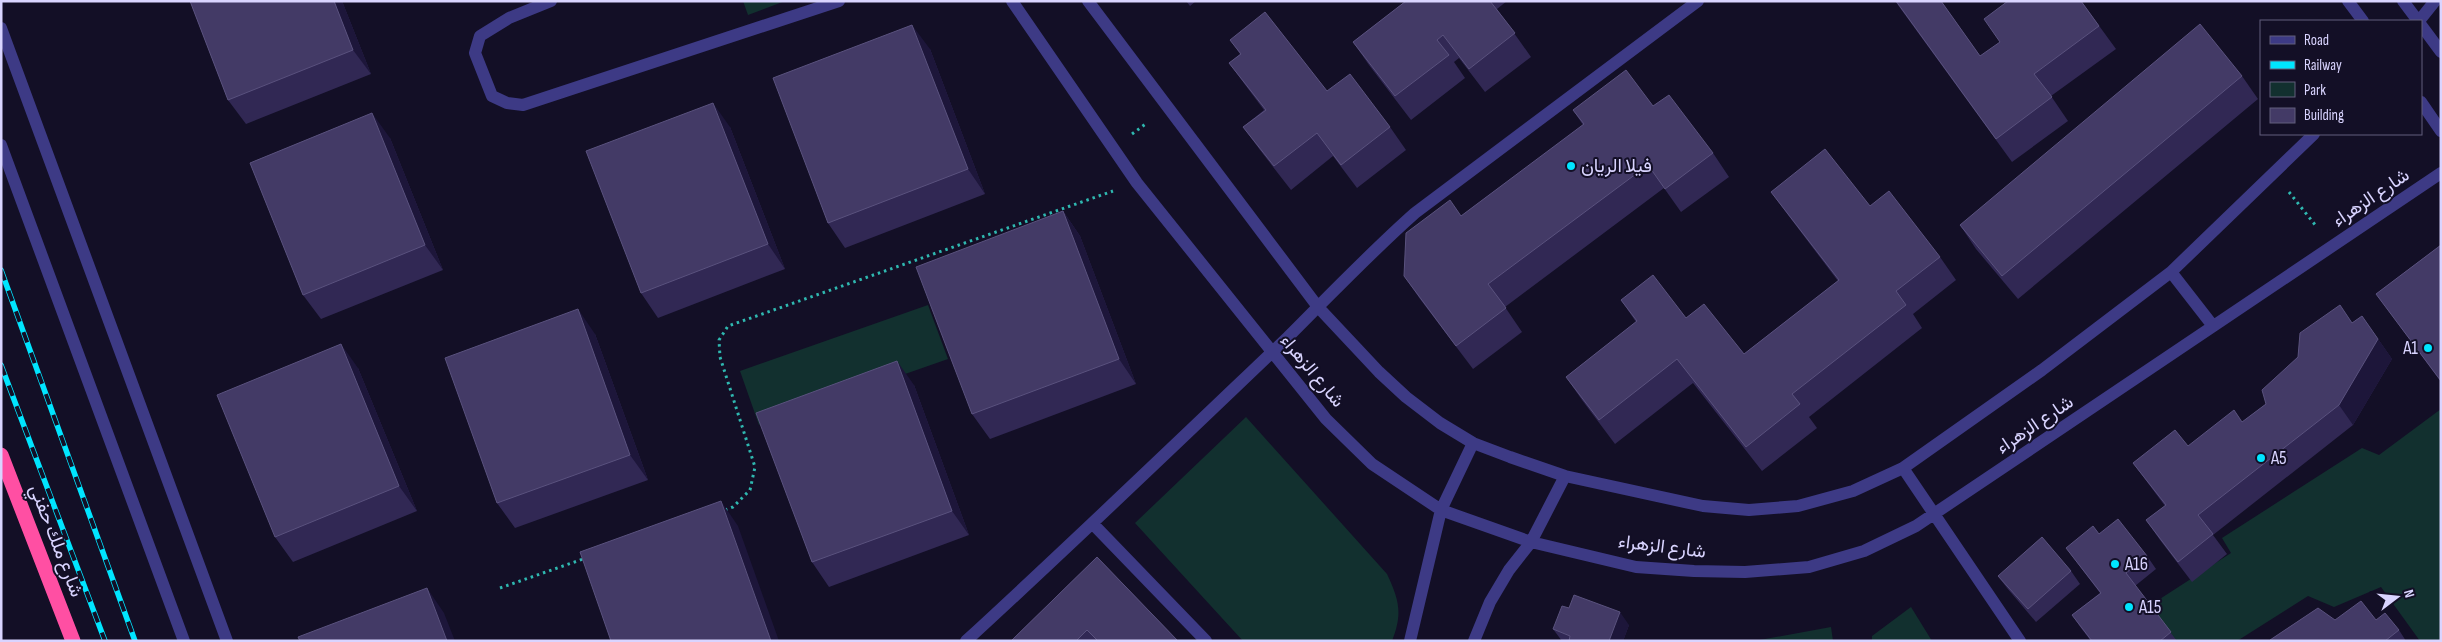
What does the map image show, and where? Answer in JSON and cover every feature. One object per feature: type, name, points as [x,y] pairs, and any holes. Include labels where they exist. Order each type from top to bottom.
[{"type":"highway","name":"شارع ملك حفني","points":[[1,455],[73,641]]},
{"type":"street","points":[[551,1],[509,18],[480,36],[475,53],[492,96],[507,103],[523,105],[839,1]]},
{"type":"street","name":"شارع الزهراء","points":[[1012,1],[1137,183],[1271,353],[1326,419],[1372,464],[1441,510],[1532,542],[1636,567],[1746,572],[1809,567],[1864,551],[1916,526],[2441,173]]},
{"type":"street","points":[[1088,1],[1318,307],[1379,372],[1406,397],[1440,423],[1473,442],[1565,476],[1703,506],[1749,510],[1798,506],[1853,492],[1903,468],[2042,370],[2171,272],[2313,135]]},
{"type":"street","points":[[966,641],[1093,524],[1271,353],[1374,250],[1415,213],[1698,1]]},
{"type":"street","points":[[2348,1],[2362,20]]},
{"type":"street","points":[[2403,1],[2417,20]]},
{"type":"street","points":[[2419,20],[2434,1]]},
{"type":"street","points":[[2422,26],[2441,52]]},
{"type":"street","points":[[1,28],[227,641]]},
{"type":"street","points":[[2422,103],[2441,131]]},
{"type":"street","points":[[1,145],[184,641]]},
{"type":"street","points":[[2171,272],[2212,326]]},
{"type":"street","points":[[1410,641],[1441,510],[1473,442]]},
{"type":"street","points":[[1903,468],[2020,641]]},
{"type":"street","points":[[1474,641],[1490,602],[1509,570],[1532,542],[1565,476]]},
{"type":"street","points":[[1093,524],[1206,641]]},
{"type":"path","points":[[1114,148],[1169,107]]},
{"type":"path","points":[[2274,173],[2332,246]]},
{"type":"path","points":[[724,511],[733,507],[750,490],[755,467],[720,357],[719,340],[728,326],[1137,183]]},
{"type":"path","points":[[500,588],[593,556]]},
{"type":"green space","points":[[743,1],[785,1],[748,15]]},
{"type":"green space","points":[[928,305],[948,359],[759,425],[740,371]]},
{"type":"green space","points":[[2441,409],[2441,641],[2420,641],[2381,587],[2334,607],[2308,596],[2237,641],[2171,641],[2149,606],[2231,553],[2222,538],[2362,448],[2379,455]]},
{"type":"green space","points":[[1246,417],[1387,574],[1397,599],[1398,607],[1398,622],[1392,641],[1243,641],[1135,523]]},
{"type":"green space","points":[[1911,607],[1932,641],[1872,641],[1872,636]]},
{"type":"green space","points":[[1831,627],[1833,641],[1754,641]]},
{"type":"building","points":[[190,1],[334,1],[353,50],[228,100]]},
{"type":"building","points":[[1406,1],[1490,1],[1515,33],[1469,69],[1443,35],[1437,40],[1449,55],[1395,96],[1353,42]]},
{"type":"building","points":[[1896,1],[1941,1],[1980,56],[2000,42],[1984,19],[2008,1],[2081,1],[2099,26],[2034,74],[2052,97],[1996,139]]},
{"type":"building","points":[[1265,12],[1327,91],[1350,74],[1390,127],[1341,165],[1317,133],[1274,166],[1243,127],[1266,110],[1229,63],[1241,54],[1230,40]]},
{"type":"building","points":[[2200,24],[2242,76],[2002,276],[1960,225]]},
{"type":"building","points":[[912,25],[968,169],[828,223],[773,78]]},
{"type":"building","points":[[1626,70],[1653,106],[1669,95],[1713,153],[1665,189],[1648,165],[1488,284],[1506,308],[1456,346],[1404,276],[1406,233],[1450,200],[1461,216],[1584,124],[1573,110]]},
{"type":"building","points":[[713,103],[768,244],[641,293],[586,151]]},
{"type":"building","points":[[372,113],[425,245],[303,295],[250,163]]},
{"type":"building","points":[[1825,149],[1870,206],[1889,191],[1940,257],[1896,291],[1906,305],[1792,394],[1800,404],[1746,447],[1677,359],[1599,420],[1566,377],[1637,321],[1621,300],[1653,275],[1686,318],[1704,304],[1744,354],[1839,280],[1771,192]]},
{"type":"building","points":[[1063,211],[1119,359],[972,414],[916,267]]},
{"type":"building","name":"A1","points":[[2441,245],[2441,381],[2376,294]]},
{"type":"building","name":"A5","points":[[2340,305],[2352,323],[2362,316],[2378,339],[2339,405],[2198,515],[2213,534],[2178,562],[2146,520],[2166,505],[2133,463],[2175,430],[2188,446],[2234,410],[2242,422],[2266,404],[2262,390],[2298,357],[2300,333]]},
{"type":"building","points":[[578,309],[630,455],[497,503],[445,358]]},
{"type":"building","points":[[341,344],[399,486],[275,537],[217,395]]},
{"type":"building","points":[[897,361],[952,511],[812,562],[756,413]]},
{"type":"building","points":[[721,501],[771,641],[611,641],[580,552]]},
{"type":"building","points":[[2118,519],[2147,556],[2126,573],[2171,632],[2160,641],[2092,641],[2072,615],[2101,593],[2066,548],[2093,526],[2099,534]]},
{"type":"building","name":"A16","points":[[2042,537],[2071,571],[2028,609],[1998,576]]},
{"type":"building","points":[[1097,557],[1178,641],[1098,641],[1087,630],[1076,641],[1011,641]]},
{"type":"building","points":[[427,588],[447,641],[300,641],[298,637]]},
{"type":"building","points":[[1574,595],[1620,612],[1609,641],[1569,641],[1570,636],[1553,629],[1562,606],[1569,608]]},
{"type":"building","points":[[2361,601],[2376,620],[2385,613],[2399,630],[2385,641],[2270,640],[2318,608],[2335,620]]},
{"type":"railway","points":[[1,270],[135,641]]},
{"type":"railway","points":[[1,365],[105,641]]},
{"type":"place","name":"فيلا الريان","points":[[1571,166]]},
{"type":"place","name":"A1","points":[[2428,348]]},
{"type":"place","name":"A5","points":[[2261,458]]},
{"type":"place","name":"A16","points":[[2115,564]]},
{"type":"place","name":"A15","points":[[2129,607]]}]
